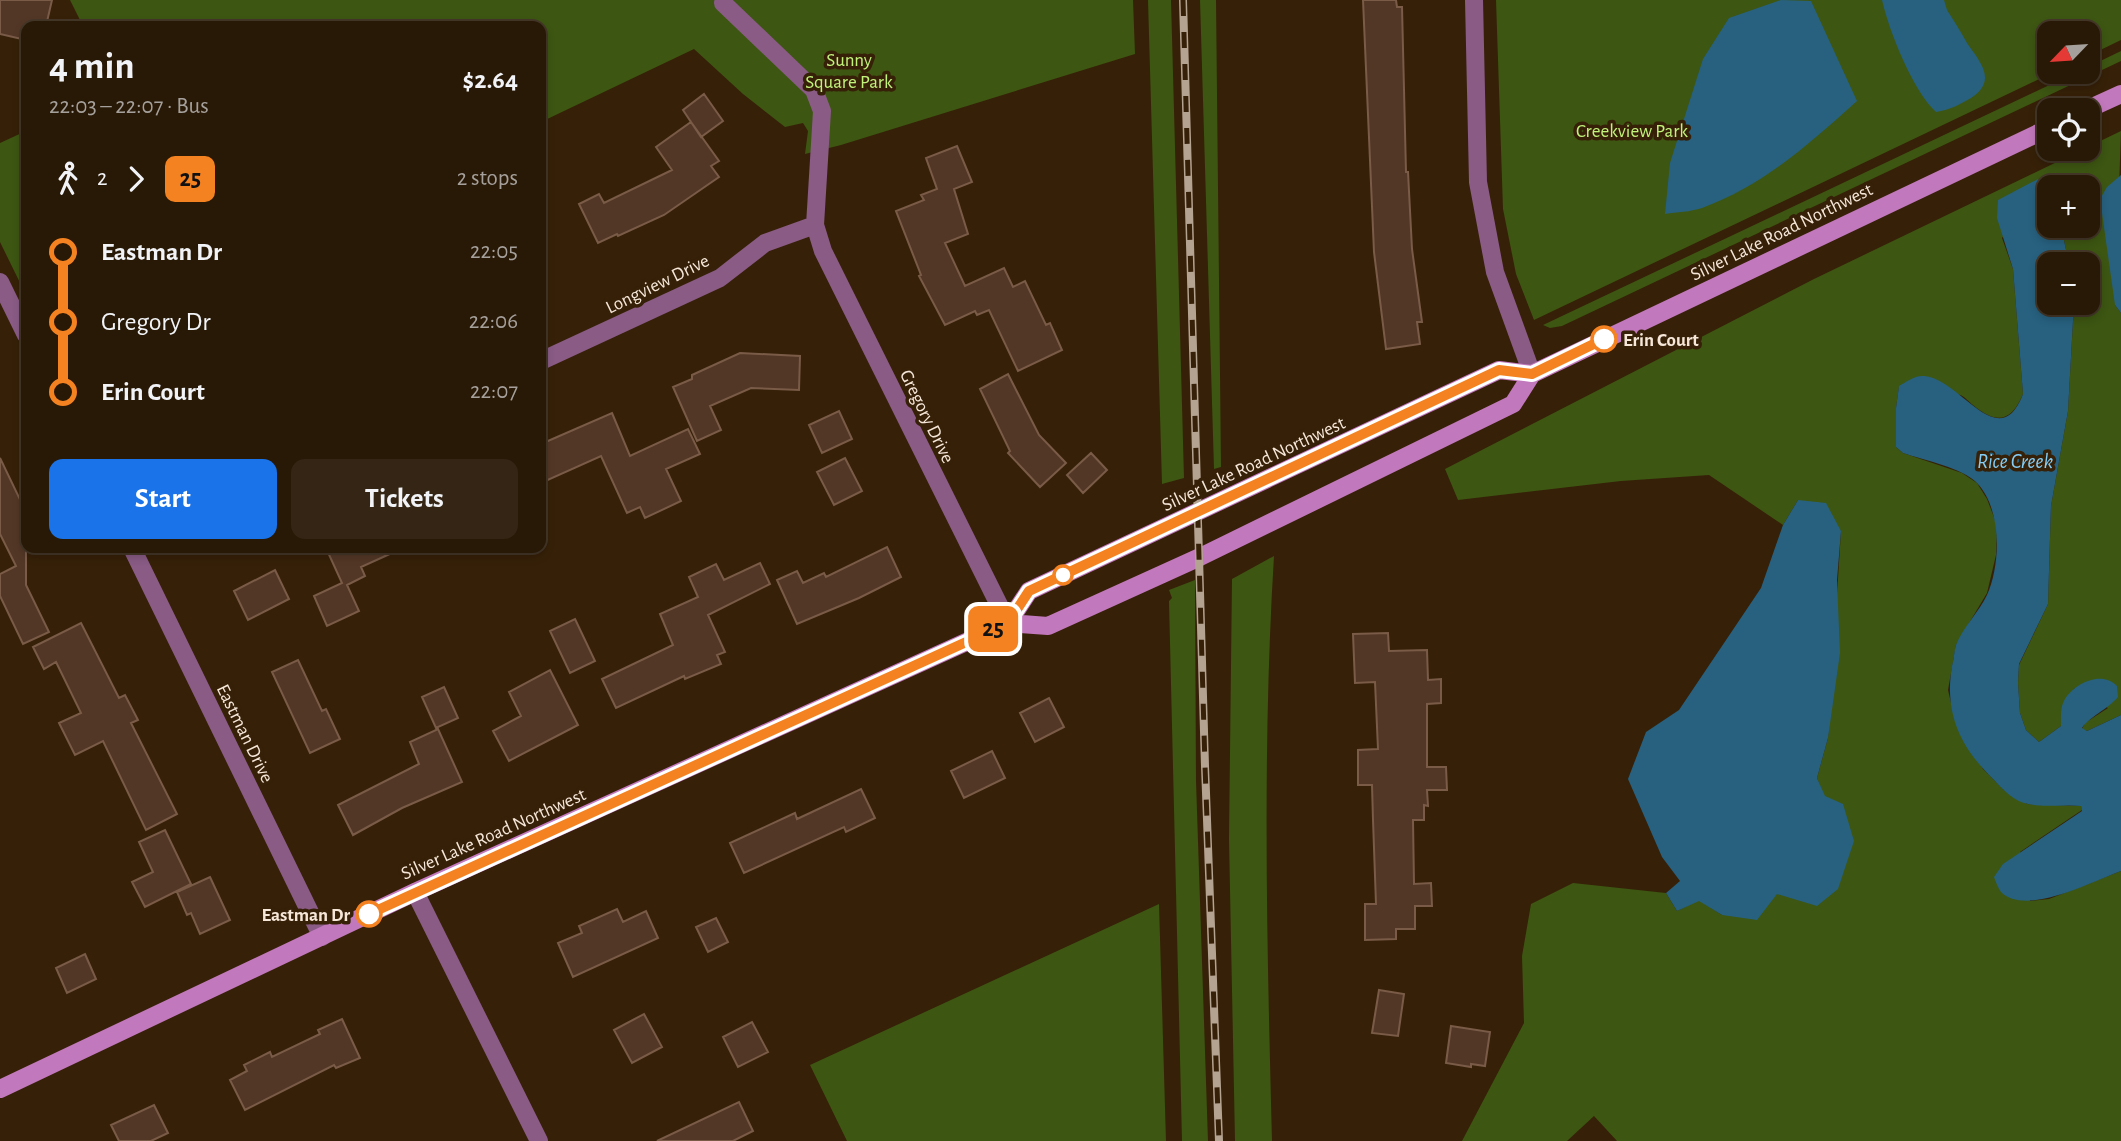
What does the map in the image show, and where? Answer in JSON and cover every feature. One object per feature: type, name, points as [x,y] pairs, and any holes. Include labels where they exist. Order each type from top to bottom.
[{"type":"main road","points":[[2100,104],[2121,94]]},
{"type":"main road","name":"Silver Lake Road Northwest","points":[[0,1089],[415,892],[1008,623],[1048,626],[1200,557],[1513,404],[1532,374],[2037,134]]},
{"type":"main road","name":"Silver Lake Road Northwest","points":[[1008,623],[1029,591],[1499,370],[1532,374]]},
{"type":"street","points":[[1474,0],[1478,182],[1495,272],[1532,374]]},
{"type":"street","points":[[723,3],[814,90],[821,111],[815,225]]},
{"type":"street","name":"Longview Drive","points":[[546,359],[720,278],[765,243],[815,225]]},
{"type":"street","name":"Gregory Drive","points":[[815,225],[823,251],[1008,623]]},
{"type":"street","points":[[0,282],[21,325]]},
{"type":"street","name":"Eastman Drive","points":[[138,553],[322,937]]},
{"type":"street","points":[[415,892],[540,1141]]},
{"type":"green space","name":"Sunny Square Park","points":[[70,0],[1133,0],[1135,54],[805,154],[808,131],[803,123],[785,127],[743,94],[694,49],[546,120],[546,21],[80,21]]},
{"type":"green space","points":[[1148,0],[1171,0],[1184,478],[1162,484]]},
{"type":"green space","points":[[1200,0],[1216,0],[1221,467],[1214,469]]},
{"type":"green space","name":"Creekview Park","points":[[1496,0],[2121,0],[2121,40],[2100,50],[2100,21],[2037,21],[2037,80],[1534,320],[1516,274],[1503,209]]},
{"type":"green space","points":[[2121,51],[2121,61],[2100,71],[2100,61]]},
{"type":"green space","points":[[2052,84],[2072,84],[2043,98],[2037,98],[2037,101],[1562,326],[1550,328],[1543,325]]},
{"type":"green space","points":[[2121,131],[2115,305],[2121,313],[2121,715],[2087,731],[2082,729],[2085,723],[2108,708],[2075,688],[2064,706],[2061,726],[2039,742],[2026,730],[2020,713],[2018,683],[2019,665],[2048,604],[2051,506],[2068,411],[2073,315],[2100,315],[2100,252],[2066,252],[2064,238],[2100,238],[2100,175],[2037,175],[2037,187],[2002,238],[2013,269],[2023,394],[2013,411],[2002,418],[1996,418],[1955,393],[1899,387],[1896,447],[1903,453],[1962,473],[1977,483],[1987,499],[1997,525],[1996,555],[1987,593],[1956,645],[1948,690],[1955,720],[1983,769],[2004,790],[2027,804],[2081,806],[2082,810],[2020,852],[2030,901],[2049,899],[2121,871],[2121,1141],[1617,1141],[1594,1116],[1567,1141],[1462,1141],[1524,1023],[1522,956],[1531,904],[1573,883],[1666,893],[1677,911],[1699,900],[1722,915],[1824,796],[1817,778],[1828,738],[1841,531],[1798,500],[1783,525],[1709,475],[1621,481],[1458,500],[1445,469],[1814,279],[2059,161],[2100,161],[2100,141]]},
{"type":"green space","points":[[21,133],[21,285],[0,242],[0,143]]},
{"type":"green space","points":[[1274,556],[1267,775],[1272,1141],[1235,1141],[1229,839],[1232,579]]},
{"type":"green space","points":[[1195,580],[1196,781],[1208,1141],[1182,1141],[1169,601],[1172,598],[1169,590]]},
{"type":"green space","points":[[1159,904],[1166,1141],[847,1141],[810,1065]]},
{"type":"water","points":[[1781,0],[1811,1],[1857,101],[1803,148],[1745,188],[1702,208],[1665,214],[1670,163],[1703,59],[1729,18]]},
{"type":"water","points":[[1882,0],[1944,0],[1947,10],[1984,71],[1984,84],[1979,91],[1958,105],[1936,112],[1919,90],[1903,60]]},
{"type":"water","points":[[2121,175],[2121,313],[2115,305],[2100,199],[2107,187]]},
{"type":"water","name":"Rice Creek","points":[[2037,180],[2037,238],[2064,238],[2066,252],[2037,252],[2037,315],[2073,315],[2068,411],[2051,506],[2048,604],[2019,664],[2020,713],[2026,730],[2039,742],[2061,726],[2063,702],[2069,693],[2089,680],[2104,679],[2117,686],[2118,697],[2082,728],[2087,731],[2121,715],[2121,871],[2060,895],[2026,901],[2012,899],[2001,892],[1994,877],[2003,864],[2082,811],[2081,806],[2023,803],[2001,787],[1982,768],[1964,742],[1953,714],[1950,683],[1956,645],[1984,601],[1992,582],[1997,553],[1995,522],[1985,494],[1971,478],[1953,469],[1903,453],[1896,447],[1899,386],[1914,378],[1924,376],[1938,380],[1991,417],[2002,418],[2013,411],[2023,394],[2013,269],[1997,218],[1998,200]]},
{"type":"water","points":[[1798,500],[1826,503],[1841,531],[1837,580],[1840,653],[1828,738],[1817,778],[1825,796],[1843,804],[1854,841],[1838,889],[1817,906],[1777,894],[1757,920],[1722,915],[1699,901],[1677,911],[1666,893],[1680,881],[1662,857],[1628,779],[1646,732],[1679,710],[1761,588],[1783,525]]},
{"type":"building","points":[[0,0],[52,0],[47,21],[21,21],[21,39],[0,34]]},
{"type":"building","points":[[1363,0],[1396,0],[1397,7],[1402,7],[1406,172],[1412,249],[1422,322],[1417,322],[1420,344],[1386,349],[1374,252]]},
{"type":"building","points":[[704,94],[723,121],[701,137],[683,110]]},
{"type":"building","points":[[691,122],[719,161],[711,166],[719,177],[664,215],[598,243],[579,204],[599,194],[604,203],[672,170],[656,147]]},
{"type":"building","points":[[957,146],[972,182],[954,189],[968,234],[945,243],[965,286],[1004,268],[1013,287],[1025,281],[1046,325],[1050,323],[1062,350],[1018,371],[989,310],[977,315],[975,311],[945,325],[919,276],[921,275],[896,211],[924,200],[921,195],[937,189],[926,158]]},
{"type":"building","points":[[740,353],[800,356],[799,390],[751,388],[710,406],[721,430],[697,441],[673,387],[692,379],[692,375]]},
{"type":"building","points":[[1008,374],[1039,435],[1066,463],[1040,487],[1008,453],[1010,451],[980,389]]},
{"type":"building","points":[[839,411],[852,439],[822,453],[809,425]]},
{"type":"building","points":[[612,413],[630,456],[688,429],[700,454],[666,469],[681,501],[645,518],[640,507],[627,513],[601,456],[546,481],[546,442]]},
{"type":"building","points":[[1091,453],[1107,470],[1083,493],[1067,475]]},
{"type":"building","points":[[0,458],[21,502],[21,553],[26,553],[26,585],[49,632],[23,644],[0,596],[0,574],[16,566],[0,534]]},
{"type":"building","points":[[845,458],[862,491],[834,505],[817,472]]},
{"type":"building","points":[[887,547],[901,577],[797,624],[777,580],[797,571],[803,583],[824,573],[826,577]]},
{"type":"building","points":[[328,553],[392,553],[361,567],[365,576],[347,585],[359,611],[327,626],[314,596],[342,583]]},
{"type":"building","points":[[760,563],[770,584],[708,615],[725,652],[717,655],[721,664],[685,679],[684,676],[616,708],[602,679],[673,645],[660,614],[698,597],[689,577],[716,564],[724,580]]},
{"type":"building","points":[[275,570],[289,599],[248,620],[234,591]]},
{"type":"building","points":[[575,619],[595,661],[570,673],[550,631]]},
{"type":"building","points":[[81,623],[119,698],[125,695],[138,720],[131,723],[177,814],[146,830],[103,741],[75,755],[59,723],[81,713],[56,662],[44,669],[33,647]]},
{"type":"building","points":[[1388,633],[1389,651],[1427,650],[1428,680],[1441,679],[1441,703],[1427,704],[1427,767],[1446,767],[1447,790],[1427,790],[1428,806],[1424,805],[1424,820],[1413,820],[1414,884],[1431,883],[1432,906],[1415,906],[1415,929],[1396,929],[1396,939],[1365,940],[1365,904],[1376,904],[1372,785],[1358,785],[1358,750],[1378,749],[1375,682],[1355,683],[1353,634]]},
{"type":"building","points":[[298,660],[322,711],[326,709],[340,739],[310,753],[272,672]]},
{"type":"building","points":[[550,670],[578,725],[509,761],[493,731],[521,716],[509,692]]},
{"type":"building","points":[[444,687],[458,718],[436,728],[422,697]]},
{"type":"building","points":[[1049,698],[1064,727],[1035,742],[1020,713]]},
{"type":"building","points":[[438,729],[462,782],[402,808],[353,835],[338,805],[419,764],[410,742]]},
{"type":"building","points":[[992,751],[1005,778],[964,798],[951,771]]},
{"type":"building","points":[[861,789],[875,818],[846,832],[844,827],[744,873],[730,843],[795,813],[797,819]]},
{"type":"building","points":[[165,830],[191,884],[145,907],[132,882],[153,872],[139,842]]},
{"type":"building","points":[[210,877],[230,920],[200,934],[191,913],[187,915],[177,892]]},
{"type":"building","points":[[617,909],[623,922],[646,911],[658,938],[573,977],[558,943],[582,933],[579,926]]},
{"type":"building","points":[[716,918],[728,942],[708,952],[696,927]]},
{"type":"building","points":[[85,954],[96,979],[67,993],[56,968]]},
{"type":"building","points":[[1379,990],[1404,994],[1398,1036],[1372,1033]]},
{"type":"building","points":[[644,1014],[662,1047],[632,1063],[614,1030]]},
{"type":"building","points":[[342,1019],[360,1058],[336,1068],[334,1065],[245,1110],[230,1080],[247,1071],[244,1065],[270,1052],[272,1057],[320,1034],[318,1030]]},
{"type":"building","points":[[752,1022],[768,1052],[738,1067],[723,1037]]},
{"type":"building","points":[[1451,1026],[1490,1032],[1485,1066],[1446,1063]]},
{"type":"building","points":[[739,1102],[753,1131],[733,1141],[657,1141]]},
{"type":"building","points":[[154,1105],[168,1133],[151,1141],[119,1141],[111,1125]]},
{"type":"railway","points":[[1183,0],[1205,766],[1219,1141]]},
{"type":"bus line","name":"25","points":[[369,914],[1008,623],[1029,591],[1499,370],[1532,374],[1604,339]]},
{"type":"place","name":"Erin Court","points":[[1604,339]]},
{"type":"place","name":"Eastman Dr","points":[[369,914]]}]
